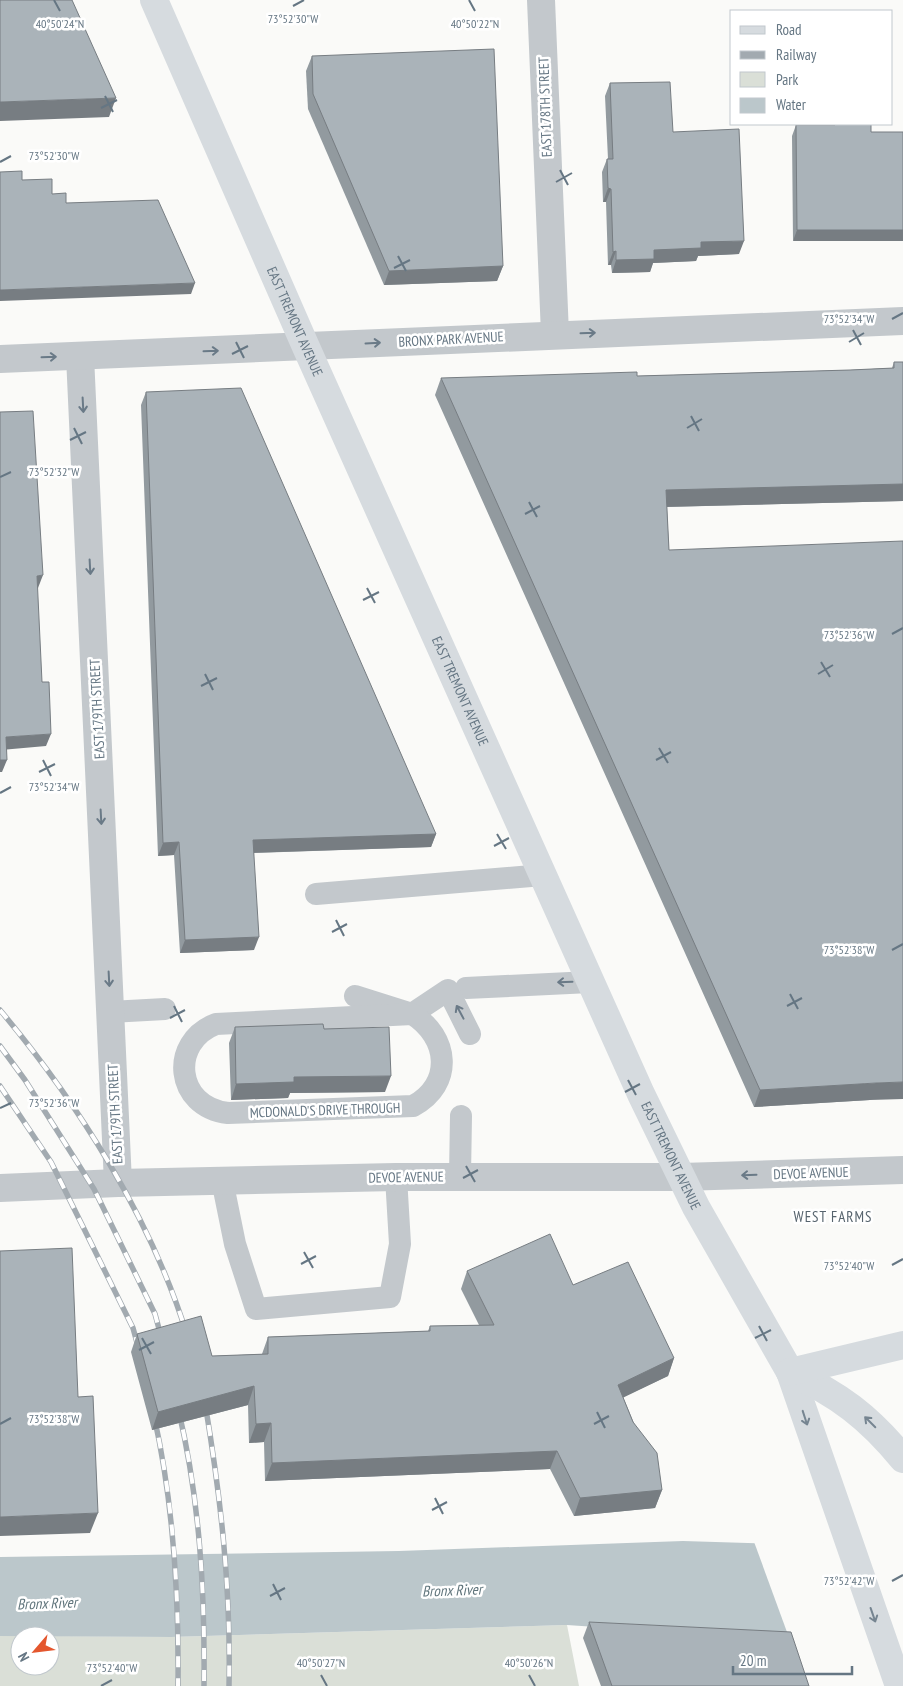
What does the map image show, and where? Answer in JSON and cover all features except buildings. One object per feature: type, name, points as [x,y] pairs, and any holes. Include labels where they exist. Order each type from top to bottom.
[{"type":"main road","name":"EAST TREMONT AVENUE","points":[[154,0],[306,347],[590,982],[681,1177],[790,1372],[896,1679]]},
{"type":"main road","points":[[790,1372],[903,1345]]},
{"type":"main road","points":[[790,1372],[849,1404],[866,1418],[903,1458]]},
{"type":"street","name":"EAST 178TH STREET","points":[[541,0],[555,334]]},
{"type":"street","name":"BRONX PARK AVENUE","points":[[0,359],[306,347],[555,334],[903,321]]},
{"type":"street","name":"EAST 179TH STREET","points":[[80,356],[118,1183]]},
{"type":"street","name":"DEVOE AVENUE","points":[[0,1188],[222,1180],[460,1176],[681,1177],[903,1170]]},
{"type":"lane","points":[[316,894],[543,875]]},
{"type":"lane","points":[[466,988],[590,982]]},
{"type":"lane","points":[[355,996],[412,1014],[448,990],[470,1034]]},
{"type":"lane","points":[[110,1012],[165,1008]]},
{"type":"lane","name":"MCDONALD'S DRIVE THROUGH","points":[[412,1014],[437,1040],[442,1058],[439,1080],[426,1099],[413,1106],[228,1114],[201,1105],[194,1098],[186,1082],[185,1062],[191,1044],[206,1028],[216,1024],[412,1014]]},
{"type":"lane","points":[[460,1176],[461,1116]]},
{"type":"lane","points":[[222,1180],[235,1244],[256,1309],[390,1297],[400,1244],[396,1177]]},
{"type":"green space","points":[[567,1625],[579,1686],[0,1686],[0,1636],[10,1636],[10,1676],[60,1676],[60,1636],[171,1637]]},
{"type":"water","name":"Bronx River","points":[[683,1541],[903,1548],[903,1648],[567,1625],[171,1637],[60,1636],[60,1626],[10,1626],[10,1636],[0,1636],[0,1557],[399,1551]]},
{"type":"pier","points":[[753,1539],[903,1546],[903,1650],[791,1643]]},
{"type":"railway","points":[[0,1010],[29,1046],[84,1123],[133,1205],[172,1291],[187,1335]]},
{"type":"railway","points":[[0,1046],[25,1080],[94,1189],[155,1314],[162,1340]]},
{"type":"railway","points":[[0,1086],[51,1162],[133,1328],[139,1350]]},
{"type":"railway","points":[[205,1403],[216,1474],[227,1579],[229,1686]]},
{"type":"railway","points":[[178,1408],[191,1477],[200,1546],[204,1686]]},
{"type":"railway","points":[[154,1416],[161,1449],[174,1550],[178,1686]]},
{"type":"district","name":"WEST FARMS","points":[[833,1216]]}]
